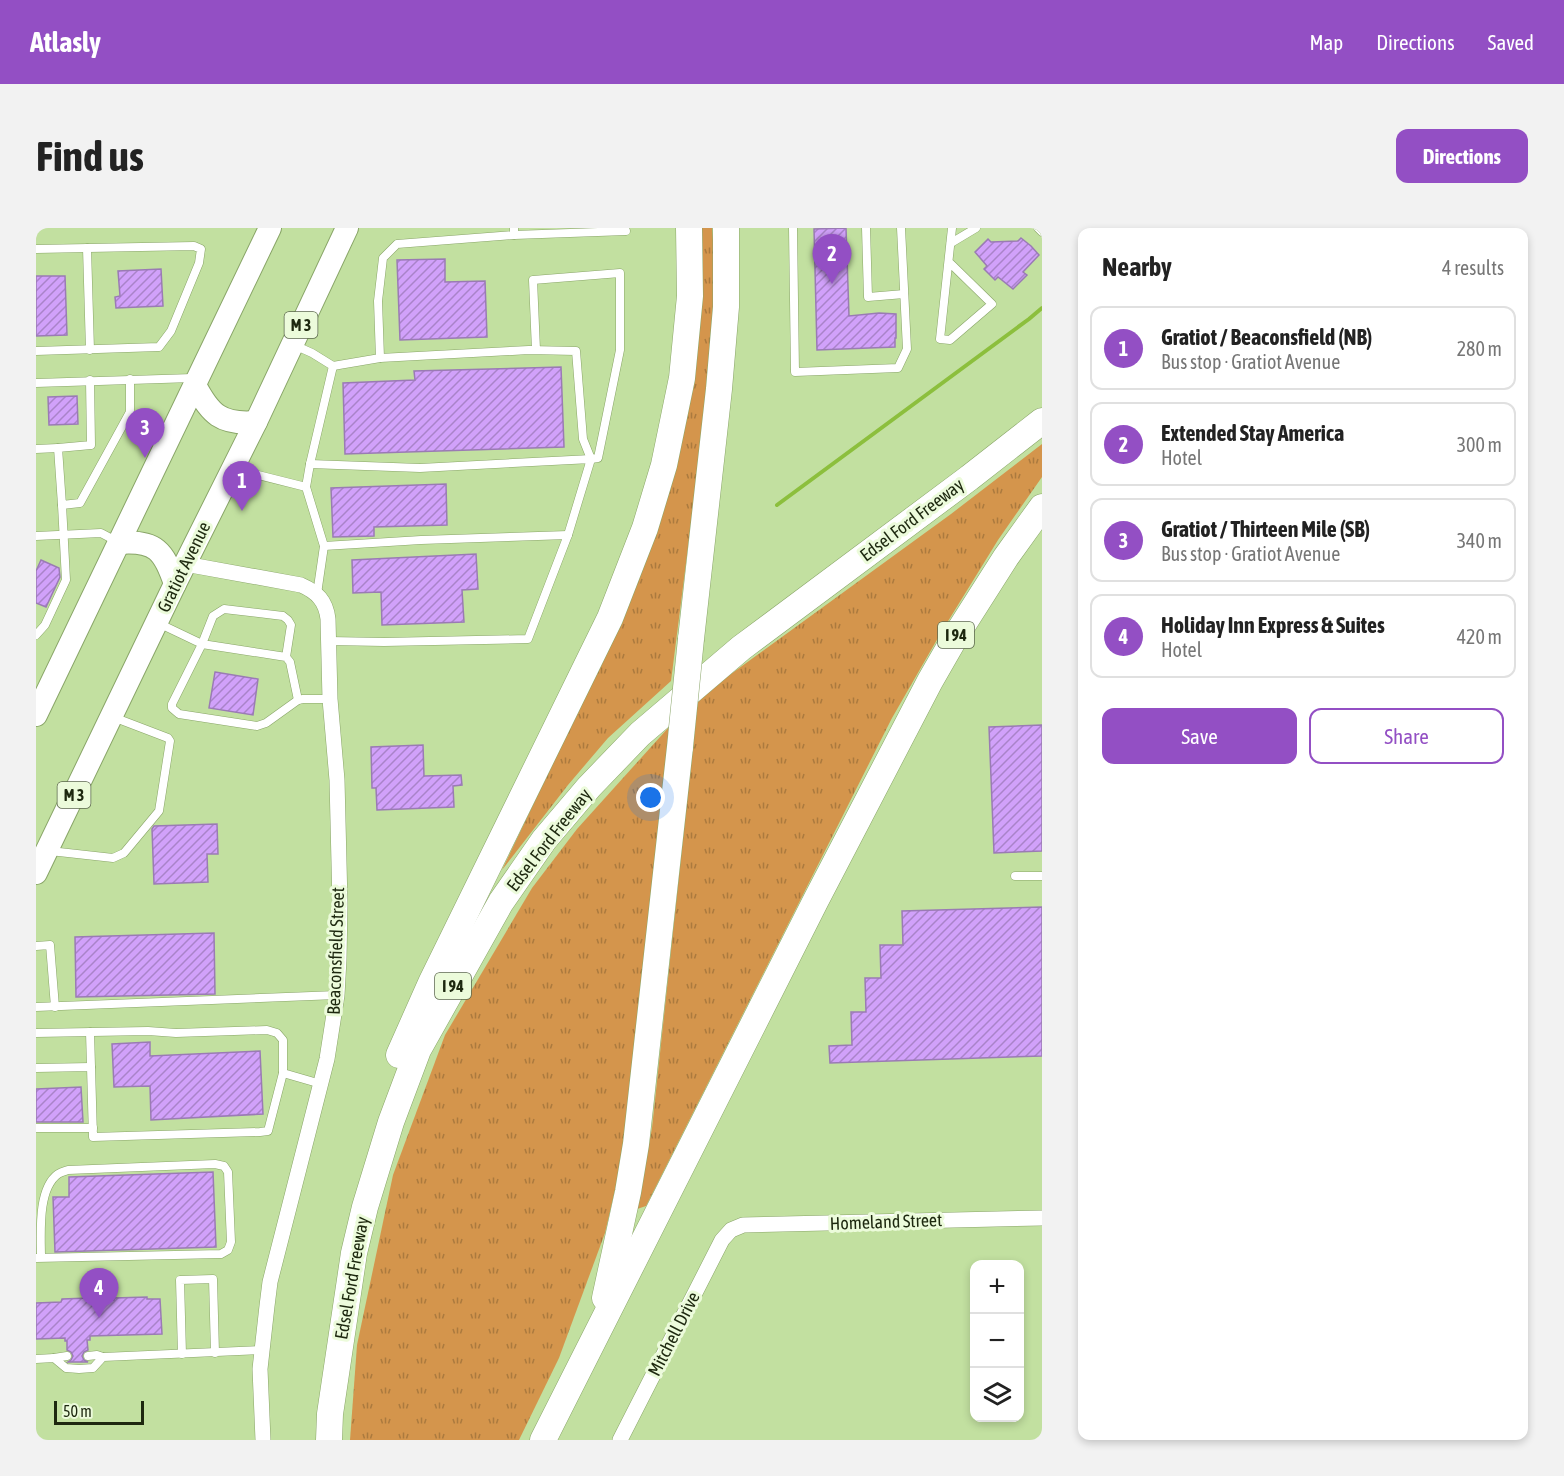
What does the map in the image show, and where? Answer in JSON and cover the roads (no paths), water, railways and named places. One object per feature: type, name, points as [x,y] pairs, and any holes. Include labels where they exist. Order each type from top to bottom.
[{"type":"highway","points":[[330,1414],[325,1346],[336,1270],[350,1203],[388,1083],[431,983],[610,618],[639,546],[655,496],[676,409],[686,346],[690,296],[689,228]]},
{"type":"highway","points":[[596,1336],[635,1155],[719,389],[726,307],[726,228]]},
{"type":"highway","name":"Edsel Ford Freeway","points":[[329,1440],[330,1414],[354,1253],[378,1161],[406,1081],[418,1050],[501,902],[544,840],[589,787],[640,734],[741,648],[1042,421]]},
{"type":"highway","name":"I 94","points":[[543,1440],[816,900],[930,681],[1006,557],[1042,507]]},
{"type":"main road","points":[[36,715],[270,228]]},
{"type":"main road","name":"Gratiot Avenue","points":[[36,873],[256,422],[347,228]]},
{"type":"main road","points":[[197,381],[202,399],[221,418],[241,424],[256,422]]},
{"type":"main road","points":[[119,543],[141,543],[158,550],[170,568],[175,585]]},
{"type":"street","points":[[185,564],[301,585],[317,594]]},
{"type":"street","name":"Beaconsfield Street","points":[[263,1440],[261,1369],[270,1282],[327,1059],[337,995],[340,904],[336,780],[327,610],[317,594]]},
{"type":"street","name":"Homeland Street","points":[[731,1230],[743,1226],[1042,1218]]},
{"type":"street","name":"Mitchell Drive","points":[[620,1440],[722,1240],[731,1230]]},
{"type":"lane","points":[[793,228],[795,372],[898,368],[907,349],[901,228]]},
{"type":"lane","points":[[866,228],[868,297],[904,294]]},
{"type":"lane","points":[[949,262],[992,304],[950,340],[940,339],[952,228]]},
{"type":"lane","points":[[951,243],[976,228]]},
{"type":"lane","points":[[1038,228],[1042,232]]},
{"type":"lane","points":[[380,358],[378,302],[383,258],[397,244],[514,232],[626,231]]},
{"type":"lane","points":[[36,249],[194,246],[201,249],[199,263],[171,331],[159,347],[36,351]]},
{"type":"lane","points":[[87,248],[90,350]]},
{"type":"lane","points":[[310,464],[420,468],[598,458],[620,350],[620,273],[532,280],[536,350]]},
{"type":"lane","points":[[292,344],[333,366],[380,358],[536,350],[576,351],[583,439],[591,459],[568,535],[528,639],[329,641]]},
{"type":"lane","points":[[317,594],[324,546],[306,487],[333,366]]},
{"type":"lane","points":[[62,505],[80,503],[130,412],[130,379]]},
{"type":"lane","points":[[36,383],[130,379],[197,381]]},
{"type":"lane","points":[[36,448],[91,445],[90,380]]},
{"type":"lane","points":[[36,635],[45,625],[66,580],[58,448]]},
{"type":"lane","points":[[234,466],[254,474],[306,487]]},
{"type":"lane","points":[[36,536],[101,533],[119,543]]},
{"type":"lane","points":[[324,546],[568,535]]},
{"type":"lane","points":[[286,657],[291,625],[283,616],[224,609],[218,611],[213,616],[172,708],[176,713],[257,726],[266,723],[298,700],[330,699]]},
{"type":"lane","points":[[157,622],[202,644],[286,657],[290,662],[298,700]]},
{"type":"lane","points":[[47,850],[113,858],[124,853],[159,811],[170,741],[168,738],[111,717]]},
{"type":"lane","points":[[1015,876],[1042,876]]},
{"type":"lane","points":[[36,946],[50,945],[55,1006]]},
{"type":"lane","points":[[36,1007],[337,995]]},
{"type":"lane","points":[[36,1033],[90,1032],[148,1031],[177,1033],[267,1030],[277,1033],[283,1040],[283,1073],[268,1131],[93,1137],[90,1032]]},
{"type":"lane","points":[[36,1068],[92,1067]]},
{"type":"lane","points":[[283,1073],[321,1084]]},
{"type":"lane","points":[[36,1128],[93,1128]]},
{"type":"lane","points":[[215,1164],[224,1166],[228,1172],[231,1242],[228,1250],[221,1254],[38,1258],[41,1211],[45,1194],[58,1174],[68,1170],[215,1164]]},
{"type":"lane","points":[[182,1354],[180,1280],[213,1279],[215,1353]]},
{"type":"lane","points":[[88,1356],[262,1350]]},
{"type":"lane","points":[[36,1359],[67,1356]]},
{"type":"lane","points":[[54,1358],[66,1368],[79,1369],[93,1368],[103,1357]]},
{"type":"waterway","points":[[777,505],[1042,308]]},
{"type":"place","name":"Extended Stay America","points":[[832,284]]},
{"type":"place","name":"Gratiot / Thirteen Mile (SB)","points":[[145,458]]},
{"type":"place","name":"Gratiot / Beaconsfield (NB)","points":[[242,511]]},
{"type":"place","name":"Holiday Inn Express & Suites","points":[[99,1318]]}]
